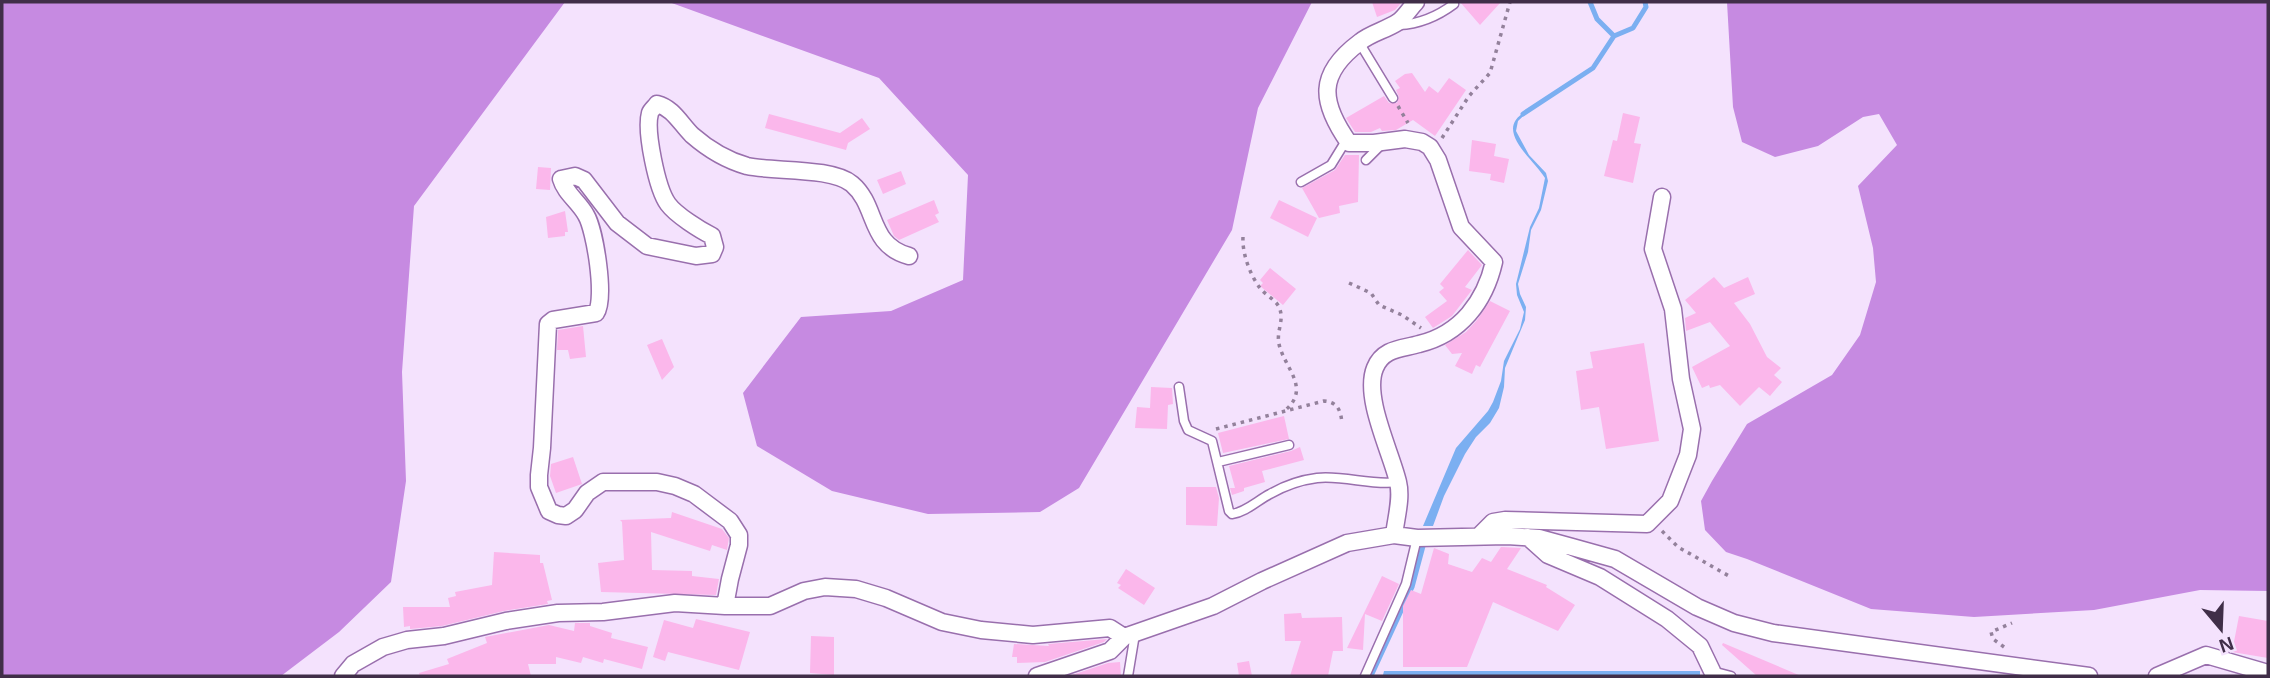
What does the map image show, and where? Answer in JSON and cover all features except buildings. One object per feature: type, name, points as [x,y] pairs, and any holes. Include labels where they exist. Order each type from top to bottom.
[{"type":"street","points":[[1394,535],[1398,482],[1373,397],[1372,375],[1376,365],[1391,350],[1428,341],[1465,320],[1481,298],[1494,262],[1461,227],[1430,147],[1405,139],[1349,143],[1335,120],[1326,90],[1340,60],[1359,42],[1400,21],[1416,2]]},
{"type":"street","points":[[725,607],[739,536],[730,521],[694,494],[657,482],[603,482],[587,493],[575,510],[566,516],[549,511],[538,487],[548,324],[553,320],[596,313],[600,300],[589,219],[563,187],[561,179],[575,176],[584,180],[617,223],[647,246],[696,256],[712,254],[715,247],[712,236],[668,205],[659,184],[650,131],[650,112],[657,104],[667,107],[691,134],[718,155],[748,166],[843,178],[859,191],[882,241],[909,256]]},
{"type":"street","points":[[1479,536],[1493,522],[1506,520],[1647,524],[1670,501],[1688,454],[1692,429],[1681,379],[1673,309],[1653,249],[1662,197]]},
{"type":"street","points":[[1037,676],[1110,652],[1130,635],[1213,606],[1348,543],[1394,535],[1417,538],[1528,537],[1550,541],[1615,559],[1697,607],[1734,623],[1773,633],[2089,676]]},
{"type":"street","points":[[1528,537],[1548,555],[1600,577],[1667,619],[1700,646],[1712,671]]},
{"type":"street","points":[[343,676],[353,664],[383,647],[506,621],[558,613],[603,612],[675,603],[725,607],[770,606],[804,591],[825,587],[856,589],[886,598],[942,622],[981,630],[1033,635],[1110,628],[1130,635]]},
{"type":"street","points":[[2159,676],[2206,655],[2268,673]]},
{"type":"lane","points":[[1391,25],[1409,25],[1428,19],[1443,13],[1454,4]]},
{"type":"lane","points":[[1359,42],[1394,98]]},
{"type":"lane","points":[[1301,182],[1331,165],[1347,139]]},
{"type":"lane","points":[[1366,160],[1384,142]]},
{"type":"lane","points":[[1179,387],[1184,421],[1188,430],[1212,441],[1229,511],[1234,514],[1270,493],[1317,478],[1387,484],[1398,482]]},
{"type":"lane","points":[[1219,463],[1289,445]]},
{"type":"lane","points":[[1364,676],[1406,584],[1417,538]]},
{"type":"lane","points":[[1128,676],[1130,635]]},
{"type":"lane","points":[[1712,671],[1731,676]]},
{"type":"path","points":[[1434,153],[1469,96],[1490,74],[1510,2]]},
{"type":"path","points":[[1394,98],[1417,141]]},
{"type":"path","points":[[1242,237],[1244,254],[1258,286],[1280,310],[1282,321],[1279,344],[1291,368],[1296,387],[1291,405],[1283,412]]},
{"type":"path","points":[[1349,283],[1371,293],[1379,306],[1418,324],[1428,341]]},
{"type":"path","points":[[1188,430],[1230,427],[1324,401],[1332,401],[1338,407],[1342,424]]},
{"type":"path","points":[[1656,516],[1666,537],[1678,547],[1729,576]]},
{"type":"path","points":[[2005,649],[1993,639],[1991,632],[2012,623]]},
{"type":"shaded area","points":[[2,2],[565,2],[414,206],[402,372],[406,481],[391,582],[339,632],[281,676],[2,676]]},
{"type":"shaded area","points":[[669,2],[1312,2],[1258,108],[1232,230],[1079,488],[1040,512],[928,514],[832,491],[757,446],[743,393],[801,317],[891,311],[963,280],[968,175],[879,78]]},
{"type":"shaded area","points":[[1727,2],[2268,2],[2268,591],[2200,590],[2094,610],[1974,617],[1871,609],[1726,552],[1705,530],[1701,501],[1747,424],[1832,375],[1860,335],[1876,282],[1873,248],[1858,186],[1897,145],[1879,114],[1863,117],[1818,146],[1775,157],[1742,142],[1733,107]]},
{"type":"water","points":[[1531,109],[1518,121],[1516,131],[1529,155],[1546,173],[1548,181],[1541,210],[1531,230],[1528,252],[1518,284],[1526,307],[1525,320],[1505,368],[1499,408],[1465,454],[1444,496],[1433,526],[1423,526],[1456,448],[1493,402],[1501,381],[1504,361],[1520,329],[1524,312],[1516,284],[1530,227],[1539,208],[1545,178],[1517,142],[1514,133],[1514,124],[1519,116]]},
{"type":"water","points":[[1384,671],[1700,671],[1700,676],[1383,675]]},
{"type":"waterway","points":[[1590,2],[1597,19],[1614,36]]},
{"type":"waterway","points":[[1523,114],[1593,68],[1614,36],[1633,28],[1646,7],[1645,2]]},
{"type":"waterway","points":[[1371,676],[1412,587],[1423,546]]}]
